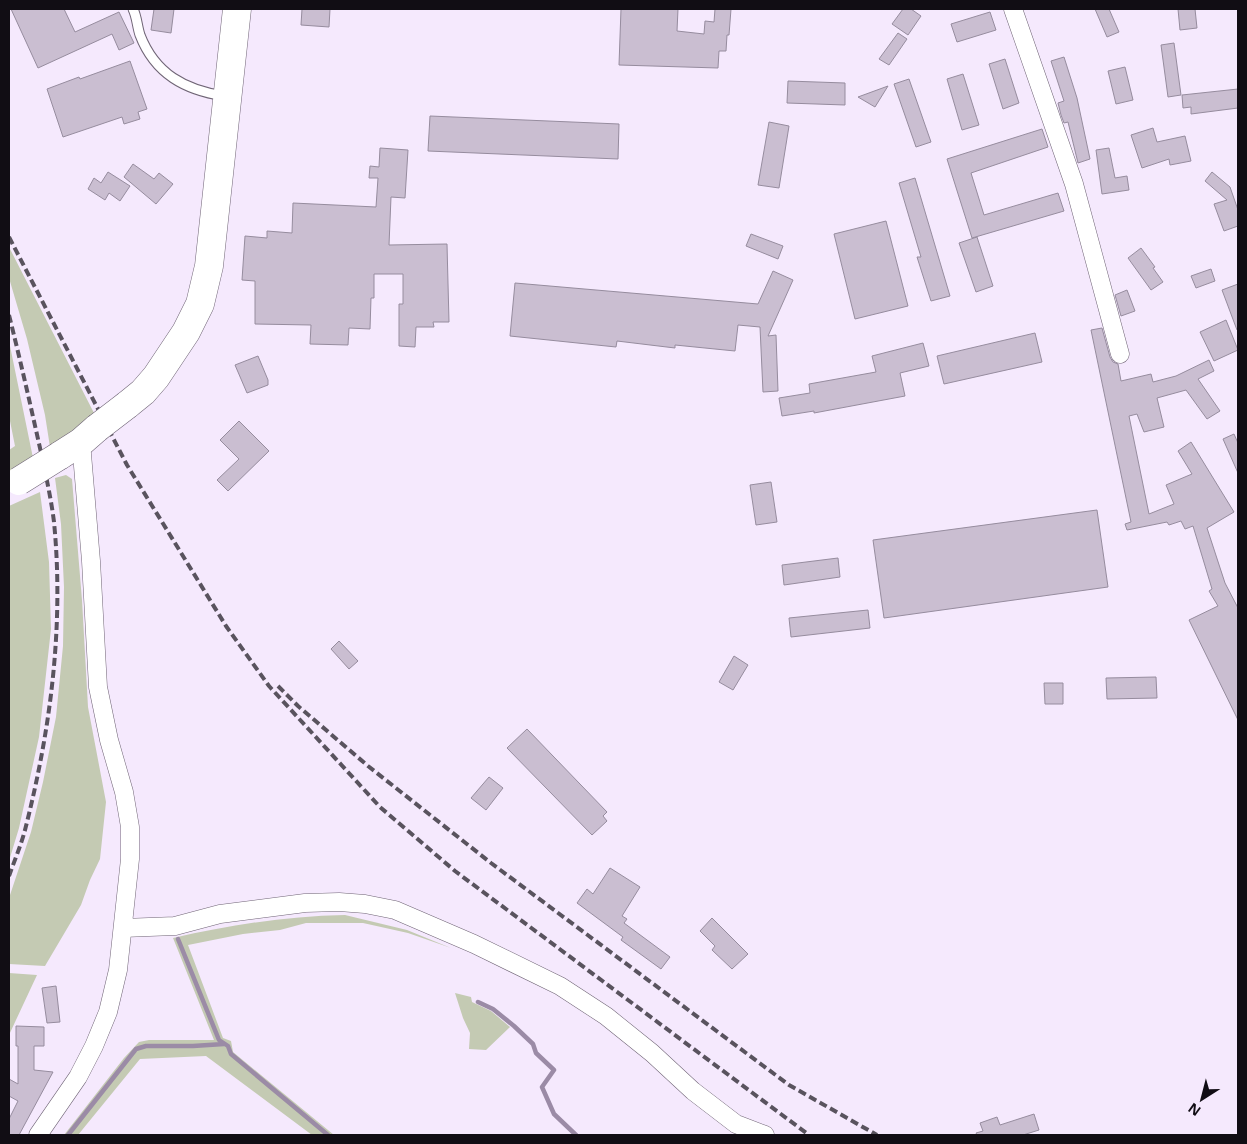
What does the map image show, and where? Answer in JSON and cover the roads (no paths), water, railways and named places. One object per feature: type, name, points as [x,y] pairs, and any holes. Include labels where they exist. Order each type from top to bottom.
[{"type":"main road","points":[[14,483],[79,442],[143,392],[165,364],[186,332],[200,304],[209,266],[237,9]]},
{"type":"street","points":[[1013,9],[1074,184],[1120,354]]},
{"type":"street","points":[[38,1135],[78,1078],[94,1046],[110,1003],[118,970],[130,859],[130,827],[124,792],[109,740],[98,687],[92,561],[79,442]]},
{"type":"street","points":[[123,928],[175,926],[220,914],[305,903],[339,902],[365,904],[395,910],[474,944],[560,986],[606,1016],[652,1053],[693,1091],[736,1124],[764,1135]]},
{"type":"lane","points":[[133,9],[140,34],[148,51],[160,67],[187,87],[227,97]]},
{"type":"waterway","points":[[178,939],[219,1040],[228,1046],[231,1054],[328,1135]]},
{"type":"waterway","points":[[478,1002],[493,1009],[514,1026],[533,1044],[536,1053],[554,1070],[542,1087],[554,1114],[576,1135]]},
{"type":"waterway","points":[[68,1135],[136,1049],[146,1046],[224,1044]]},
{"type":"railway","points":[[9,237],[127,465],[226,626],[269,686],[380,807],[455,871],[809,1135]]},
{"type":"railway","points":[[9,315],[46,475],[54,522],[57,560],[56,637],[48,713],[35,789],[24,832],[9,876]]},
{"type":"railway","points":[[278,686],[298,706],[368,766],[491,863],[789,1085],[877,1135]]}]
